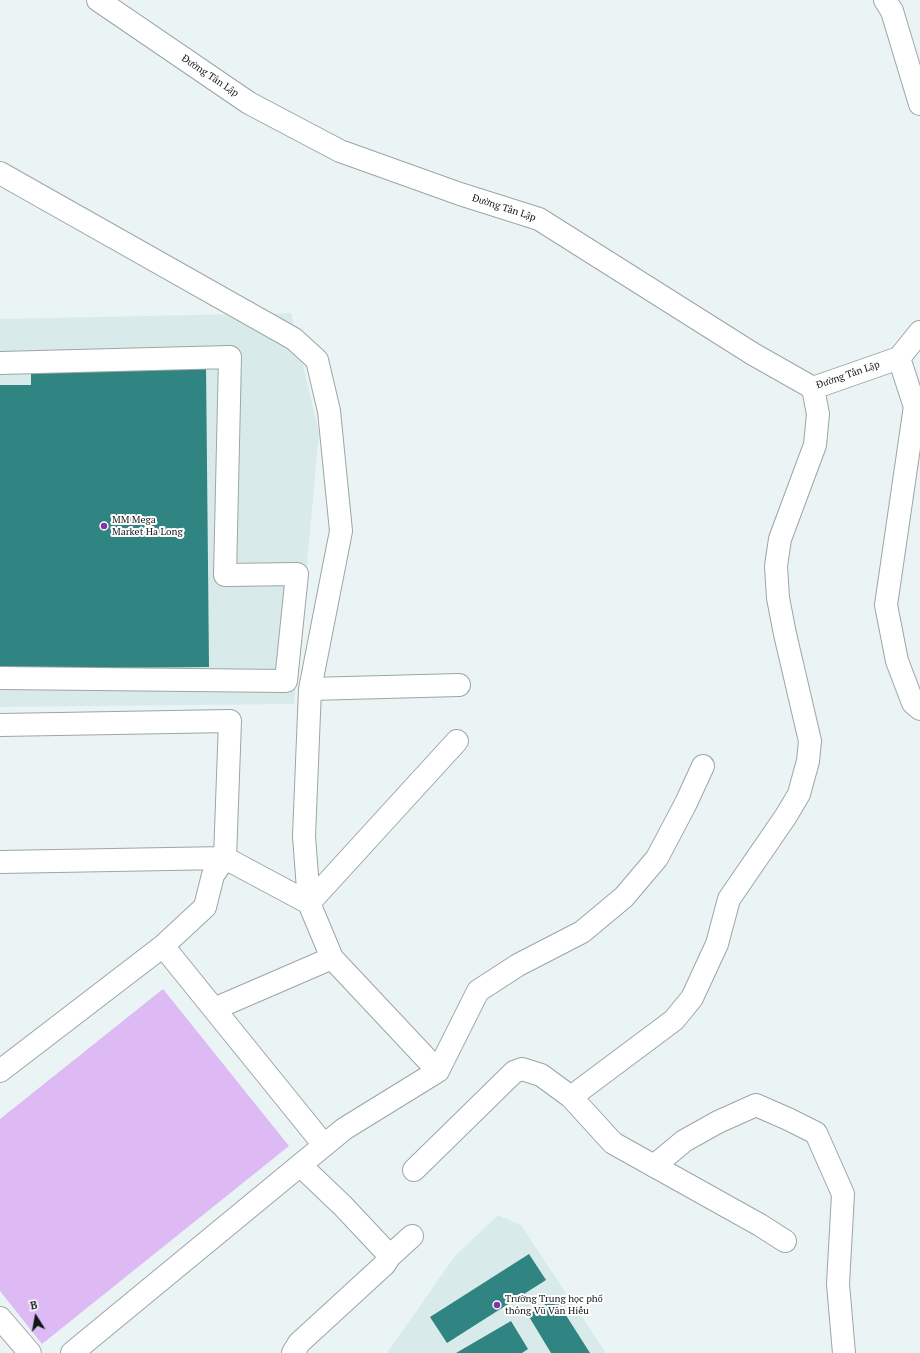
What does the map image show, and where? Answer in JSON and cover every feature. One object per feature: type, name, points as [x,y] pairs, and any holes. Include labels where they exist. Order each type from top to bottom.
[{"type":"street","name":"Đường Tân Lập","points":[[98,0],[249,103],[340,151],[460,194],[539,219],[753,354],[813,388],[899,358]]},
{"type":"street","points":[[885,0],[892,11],[920,104]]},
{"type":"street","points":[[0,173],[294,339],[317,360],[329,411],[341,532],[310,689],[304,836],[309,904],[332,958],[438,1071]]},
{"type":"street","points":[[920,332],[899,358],[917,414],[886,604],[896,661],[913,703],[920,709]]},
{"type":"street","points":[[0,363],[230,357],[225,575],[297,574],[286,681],[0,678]]},
{"type":"street","points":[[571,1097],[674,1020],[692,998],[717,944],[729,899],[786,816],[799,794],[808,761],[810,741],[778,598],[776,566],[780,539],[815,445],[818,414],[813,388]]},
{"type":"street","points":[[310,689],[459,686]]},
{"type":"street","points":[[0,725],[230,721],[225,858],[213,875],[204,907],[163,946],[0,1071]]},
{"type":"street","points":[[309,904],[457,741]]},
{"type":"street","points":[[72,1353],[344,1129],[438,1071],[478,991],[518,965],[582,932],[624,897],[657,858],[686,803],[703,766]]},
{"type":"street","points":[[0,862],[225,858],[309,904]]},
{"type":"street","points":[[163,946],[324,1145]]},
{"type":"street","points":[[214,1009],[332,958]]},
{"type":"street","points":[[414,1170],[514,1072],[522,1069],[541,1075],[571,1097],[613,1143],[760,1225],[785,1241]]},
{"type":"street","points":[[654,1166],[684,1141],[718,1122],[756,1105],[816,1133],[843,1194],[838,1284],[844,1353]]},
{"type":"street","points":[[300,1165],[343,1206],[390,1256]]},
{"type":"street","points":[[293,1353],[299,1343],[384,1265],[390,1256],[412,1236]]},
{"type":"street","points":[[0,1318],[30,1353]]},
{"type":"shaded area","points":[[291,313],[319,433],[294,704],[0,707],[0,319]]},
{"type":"shaded area","points":[[163,989],[289,1146],[42,1344],[0,1291],[0,1119]]},
{"type":"shaded area","name":"Trường Trung học phổ thông Vũ Văn Hiếu","points":[[498,1215],[521,1225],[606,1353],[387,1353],[455,1256]]},
{"type":"building","name":"MM Mega Market Ha Long","points":[[206,365],[209,667],[0,669],[0,385],[31,385],[31,367]]},
{"type":"building","points":[[529,1254],[546,1280],[447,1343],[430,1317]]},
{"type":"building","points":[[555,1298],[590,1353],[551,1353],[528,1315]]},
{"type":"building","points":[[511,1321],[528,1349],[522,1353],[456,1353]]},
{"type":"place","name":"MM Mega Market Ha Long","points":[[104,526]]},
{"type":"place","name":"Trường Trung học phổ thông Vũ Văn Hiếu","points":[[497,1305]]}]
